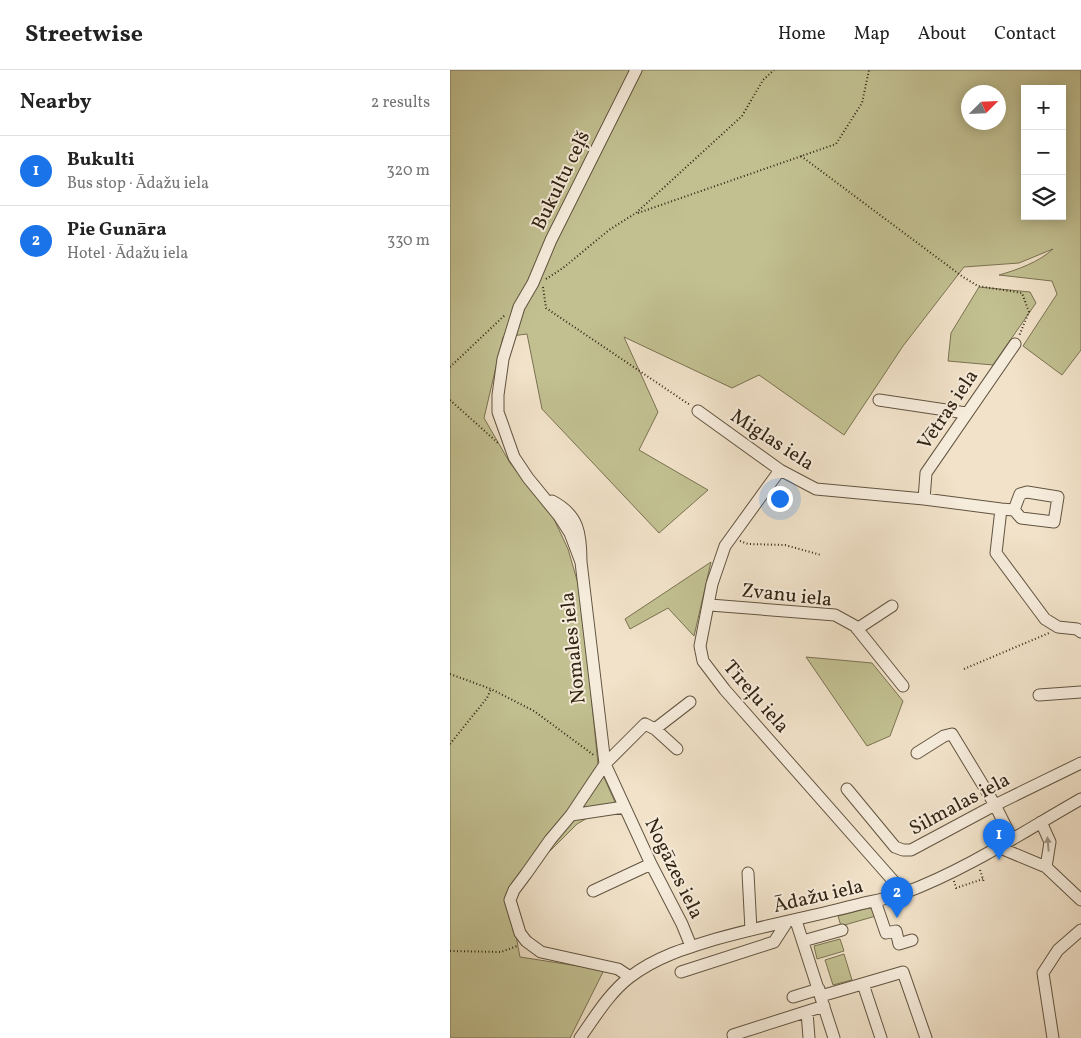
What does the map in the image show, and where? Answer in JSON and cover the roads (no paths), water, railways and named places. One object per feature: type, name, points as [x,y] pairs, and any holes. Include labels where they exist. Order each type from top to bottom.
[{"type":"street","name":"Bukultu ceļš","points":[[510,448],[498,412],[498,395],[503,359],[519,306],[533,283],[551,240],[636,70]]},
{"type":"street","name":"Vētras iela","points":[[924,499],[926,473],[1015,344]]},
{"type":"street","points":[[879,400],[966,414]]},
{"type":"street","name":"Miglas iela","points":[[698,411],[780,470],[816,489],[1014,510]]},
{"type":"street","name":"Nomales iela","points":[[510,448],[523,471],[570,533],[581,562],[605,764],[624,807]]},
{"type":"street","name":"Tīreļu iela","points":[[780,470],[725,546],[712,584],[710,605],[700,646],[703,661],[712,674],[904,893]]},
{"type":"street","points":[[1001,509],[996,553],[1045,619],[1058,627],[1077,629],[1081,632]]},
{"type":"street","name":"Zvanu iela","points":[[710,605],[835,615],[858,629],[903,686]]},
{"type":"street","points":[[858,629],[892,606]]},
{"type":"street","points":[[1039,695],[1081,692]]},
{"type":"street","points":[[655,729],[690,702]]},
{"type":"street","points":[[630,977],[618,969],[541,952],[526,941],[520,933],[510,900],[514,890],[550,840],[571,815],[605,764],[646,724],[655,729],[677,749]]},
{"type":"street","points":[[917,753],[944,736],[952,734],[995,805],[1012,839]]},
{"type":"street","name":"Silmalas iela","points":[[847,788],[895,847],[911,850],[995,805],[1081,763]]},
{"type":"street","name":"Ādažu iela","points":[[580,1038],[613,992],[630,977],[661,958],[691,946],[904,893],[998,847],[1081,799]]},
{"type":"street","points":[[571,815],[624,807]]},
{"type":"street","name":"Nogāzes iela","points":[[624,807],[691,946]]},
{"type":"street","points":[[1041,822],[1050,842],[1046,867]]},
{"type":"street","points":[[998,847],[1046,867],[1081,900]]},
{"type":"street","points":[[593,891],[651,864]]},
{"type":"street","points":[[748,873],[751,930]]},
{"type":"street","points":[[875,901],[886,933],[896,931],[899,944],[912,940]]},
{"type":"street","points":[[681,972],[774,942],[792,921],[803,941],[834,1038]]},
{"type":"street","points":[[803,941],[842,930]]},
{"type":"street","points":[[1052,1038],[1043,973],[1058,950],[1081,930]]},
{"type":"street","points":[[793,997],[821,997],[903,972],[926,1038]]},
{"type":"street","points":[[863,984],[881,1038]]},
{"type":"street","points":[[731,1037],[807,1012],[821,997]]},
{"type":"street","points":[[807,1012],[809,1038]]},
{"type":"place","name":"Bukulti","points":[[999,860]]},
{"type":"place","name":"Pie Gunāra","points":[[897,918]]}]
